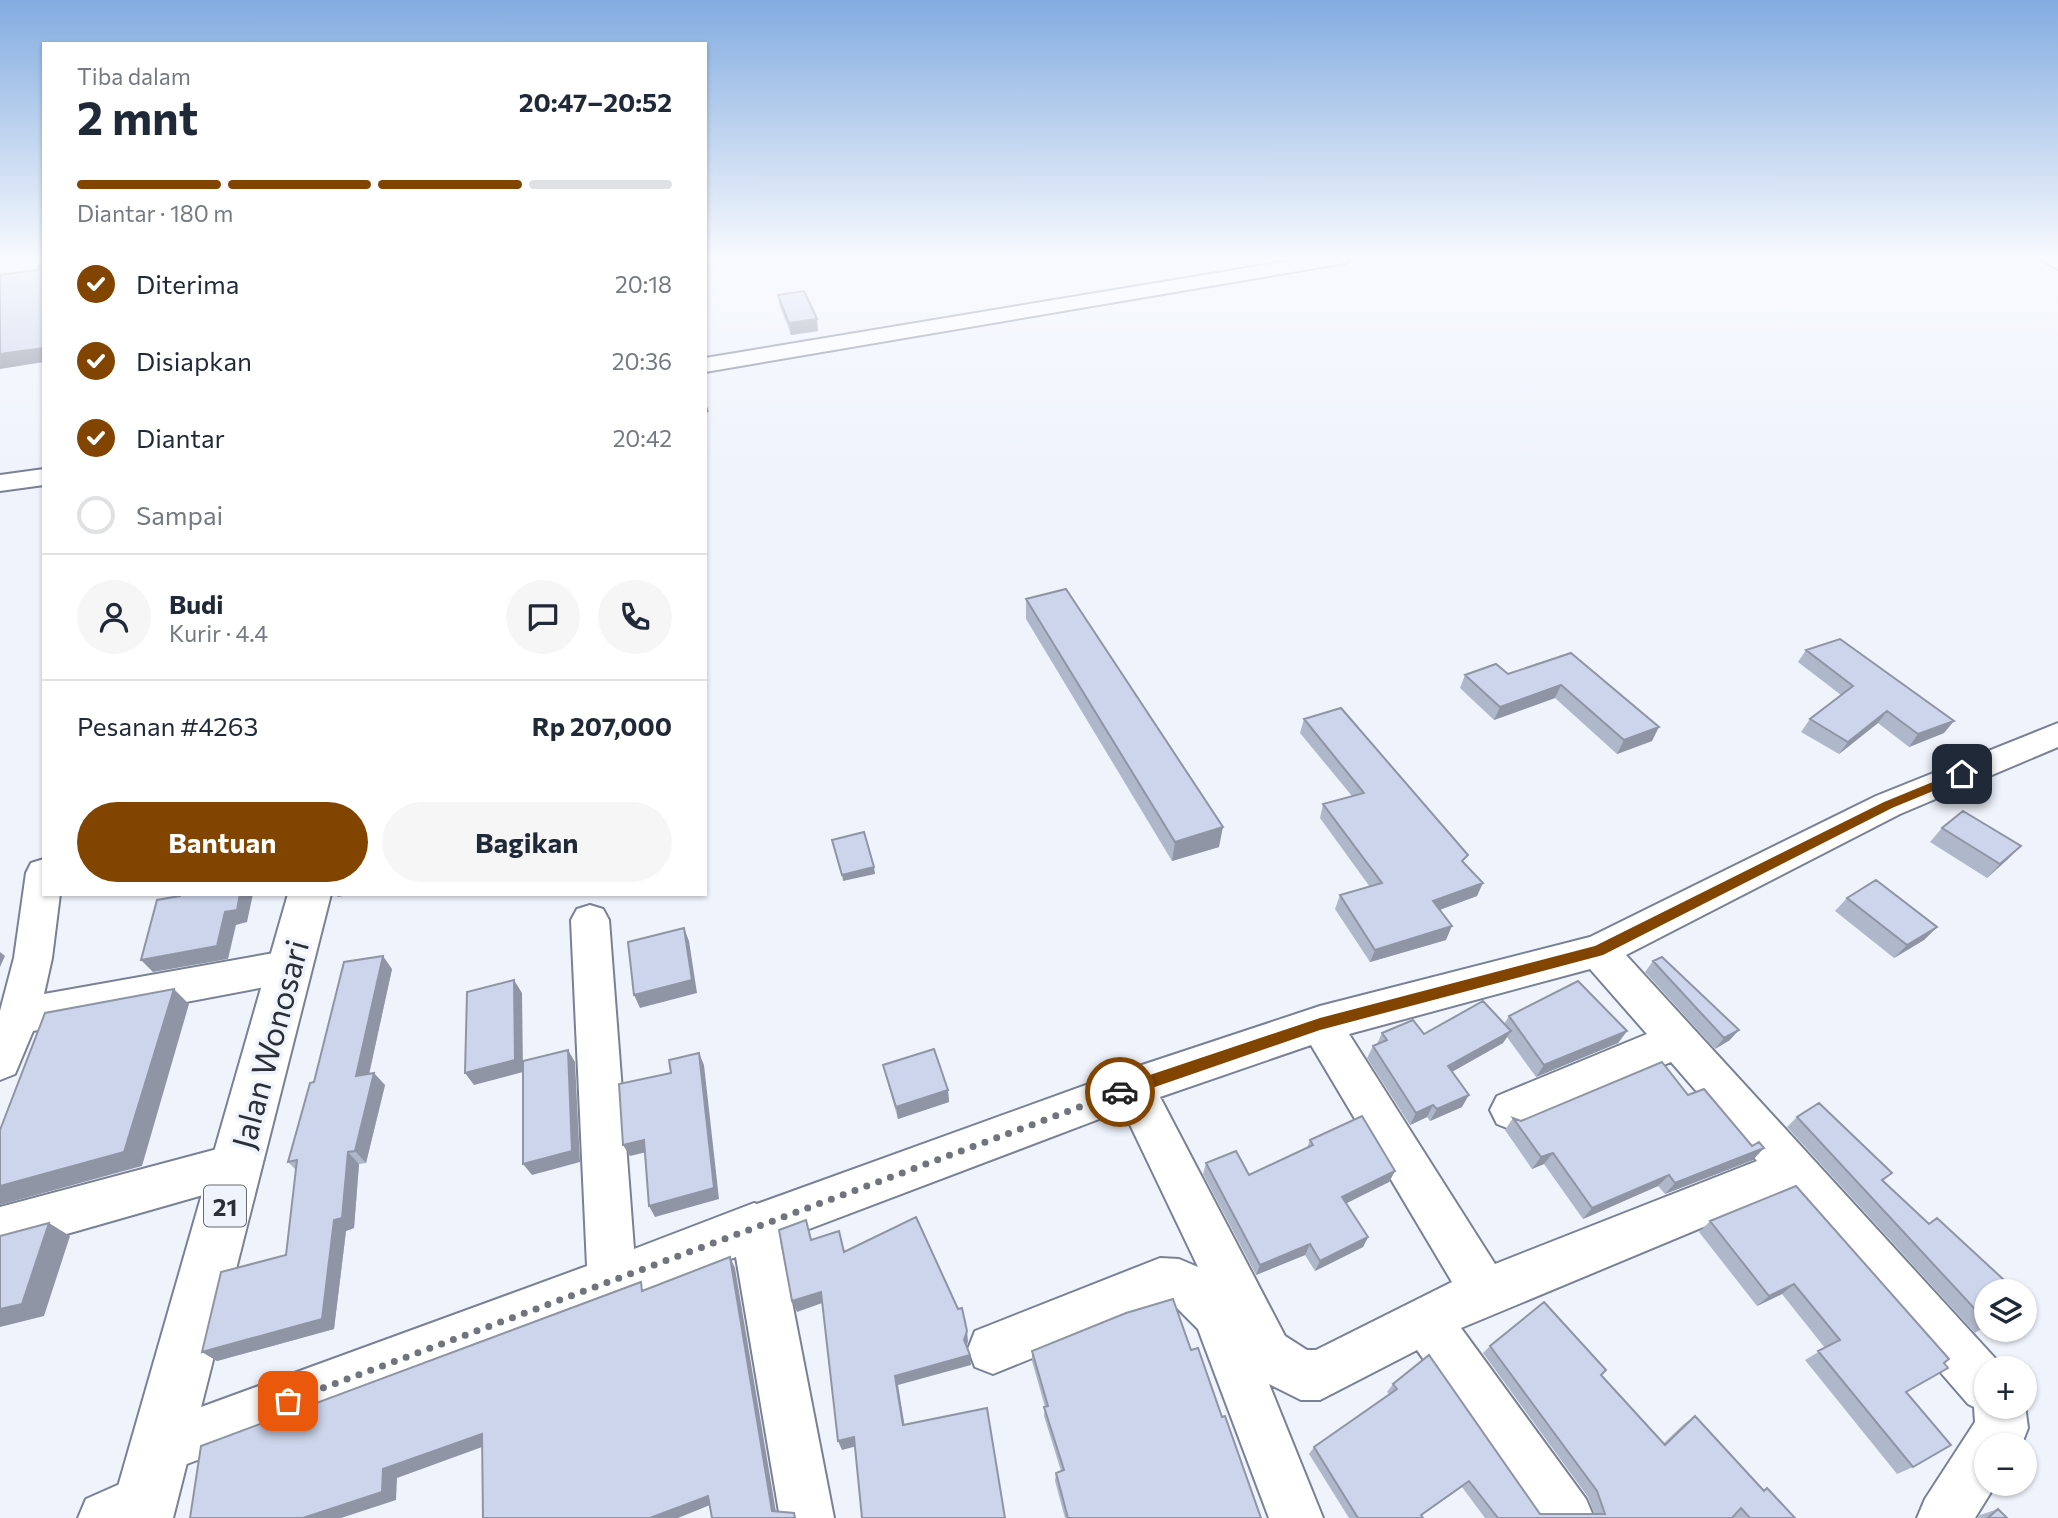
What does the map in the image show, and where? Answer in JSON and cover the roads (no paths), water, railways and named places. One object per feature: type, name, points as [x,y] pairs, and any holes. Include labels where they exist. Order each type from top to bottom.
[{"type":"highway","name":"Jalan Wonosari","points":[[131,1511],[163,1447],[309,896]]},
{"type":"street","points":[[707,365],[925,328]]},
{"type":"street","points":[[0,484],[42,477]]},
{"type":"street","points":[[163,1447],[1133,1087],[1320,1024],[1598,951],[1888,805],[2058,734]]},
{"type":"street","points":[[0,1061],[19,1016],[33,958],[42,888]]},
{"type":"street","points":[[590,920],[612,1280]]},
{"type":"street","points":[[1598,951],[1974,1373]]},
{"type":"street","points":[[19,1016],[291,965]]},
{"type":"street","points":[[1320,1024],[1485,1292]]},
{"type":"street","points":[[1513,1110],[1679,1040]]},
{"type":"street","points":[[1133,1087],[1267,1354],[1301,1375],[1320,1375],[1425,1319],[1485,1292],[1791,1169]]},
{"type":"street","points":[[0,1230],[236,1166]]},
{"type":"street","points":[[754,1226],[807,1518]]},
{"type":"street","points":[[993,1349],[1160,1282],[1180,1281],[1194,1289],[1216,1313],[1296,1518]]},
{"type":"street","points":[[1425,1319],[1567,1518]]},
{"type":"street","points":[[1944,1518],[1974,1471]]}]
